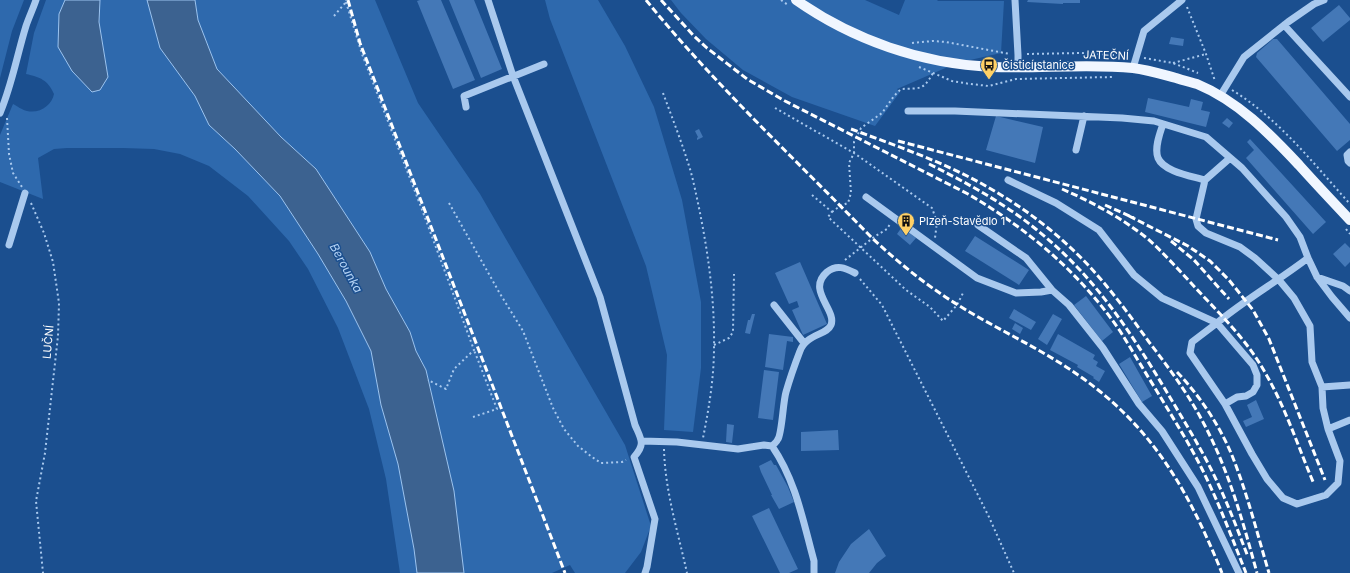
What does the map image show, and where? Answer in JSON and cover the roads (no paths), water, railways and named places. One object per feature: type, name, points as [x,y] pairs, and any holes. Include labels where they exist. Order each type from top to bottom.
[{"type":"main road","name":"JATEČNÍ","points":[[796,0],[832,23],[878,44],[920,56],[957,63],[992,67],[1091,66],[1133,68],[1153,71],[1196,84],[1220,96],[1255,120],[1350,220]]},
{"type":"street","points":[[0,113],[6,100],[15,70],[26,25],[36,0]]},
{"type":"street","points":[[488,0],[513,76],[600,297],[635,424],[642,441],[640,450],[634,457],[655,519],[645,573]]},
{"type":"street","points":[[1015,0],[1018,67]]},
{"type":"street","points":[[1133,68],[1144,31],[1182,0]]},
{"type":"street","points":[[1220,96],[1244,57],[1284,25],[1314,4],[1324,0]]},
{"type":"street","points":[[1284,25],[1347,89],[1350,97]]},
{"type":"street","points":[[466,107],[464,96],[544,64]]},
{"type":"street","points":[[908,111],[962,111],[1084,116],[1154,121],[1206,136],[1242,168],[1286,217],[1300,237],[1317,277],[1350,318]]},
{"type":"street","points":[[1076,150],[1084,116]]},
{"type":"street","points":[[1163,124],[1157,144],[1158,157],[1164,166],[1180,173],[1205,180]]},
{"type":"street","points":[[1350,152],[1347,155],[1350,163]]},
{"type":"street","points":[[1230,158],[1205,180],[1196,214],[1198,226],[1206,233],[1240,247],[1255,258],[1279,280],[1294,298],[1310,326],[1312,362],[1322,387],[1323,408],[1328,429],[1340,461],[1338,483],[1326,495],[1297,504],[1283,498],[1267,479],[1225,404],[1190,353],[1192,342],[1246,301],[1279,280],[1308,258]]},
{"type":"street","points":[[1008,180],[1056,203],[1099,230],[1134,276],[1162,298],[1217,323],[1253,365],[1257,375],[1257,385],[1253,392],[1246,396],[1237,397],[1225,404]]},
{"type":"street","points":[[9,245],[25,192]]},
{"type":"street","points":[[866,197],[977,278],[1016,293],[1052,290]]},
{"type":"street","points":[[978,225],[1026,258],[1052,290],[1069,305],[1103,348],[1139,404],[1162,431],[1198,487],[1239,573]]},
{"type":"street","points":[[772,446],[779,438],[786,392],[804,343],[812,336],[826,330],[831,325],[832,320],[819,285],[822,277],[830,270],[837,267],[843,267],[855,273]]},
{"type":"street","points":[[1317,277],[1343,286],[1350,291]]},
{"type":"street","points":[[774,305],[804,343]]},
{"type":"street","points":[[1322,387],[1350,385]]},
{"type":"street","points":[[1328,429],[1350,420]]},
{"type":"street","points":[[642,441],[738,449],[764,444],[772,446],[780,458],[794,488],[814,561],[814,573]]},
{"type":"water","points":[[65,0],[100,0],[99,22],[108,77],[100,90],[92,92],[72,71],[58,47],[59,14]]},
{"type":"water","name":"Berounka","points":[[147,0],[195,0],[198,20],[217,69],[281,137],[316,169],[370,252],[386,289],[410,332],[416,351],[426,370],[454,491],[464,573],[417,573],[398,464],[381,405],[371,351],[346,301],[318,254],[280,196],[235,149],[209,125],[195,96],[160,48]]},
{"type":"railway","points":[[348,0],[360,43],[565,573]]},
{"type":"railway","points":[[646,0],[672,31],[756,122],[872,238],[892,256],[924,282],[947,298],[1051,357],[1081,377],[1107,397],[1129,418],[1149,441],[1182,489],[1222,573]]},
{"type":"railway","points":[[661,0],[707,48],[747,79],[785,101],[968,194],[1012,222],[1052,254],[1071,272],[1105,310],[1120,331],[1185,438],[1214,495],[1246,573]]},
{"type":"railway","points":[[851,129],[940,163],[1008,199],[1054,233],[1096,274],[1124,308],[1171,372],[1204,424],[1228,478],[1241,516],[1257,573]]},
{"type":"railway","points":[[898,141],[1278,240]]},
{"type":"railway","points":[[929,164],[985,194],[1012,211],[1037,230],[1057,248],[1093,284],[1137,345],[1195,440],[1222,492],[1248,557]]},
{"type":"railway","points":[[1062,189],[1106,211],[1128,224],[1148,239],[1163,253],[1239,335],[1261,365],[1274,389],[1314,484]]},
{"type":"railway","points":[[1105,205],[1134,218]]},
{"type":"railway","points":[[1129,216],[1188,246],[1210,261],[1229,280],[1253,310],[1269,339],[1325,480]]},
{"type":"railway","points":[[1171,241],[1194,260],[1229,299]]},
{"type":"railway","points":[[1177,372],[1193,390],[1207,410],[1231,453],[1247,498],[1269,573]]},
{"type":"place","name":"Čisticí stanice","points":[[989,80]]},
{"type":"place","name":"Plzeň-Stavědlo 1","points":[[906,236]]}]
